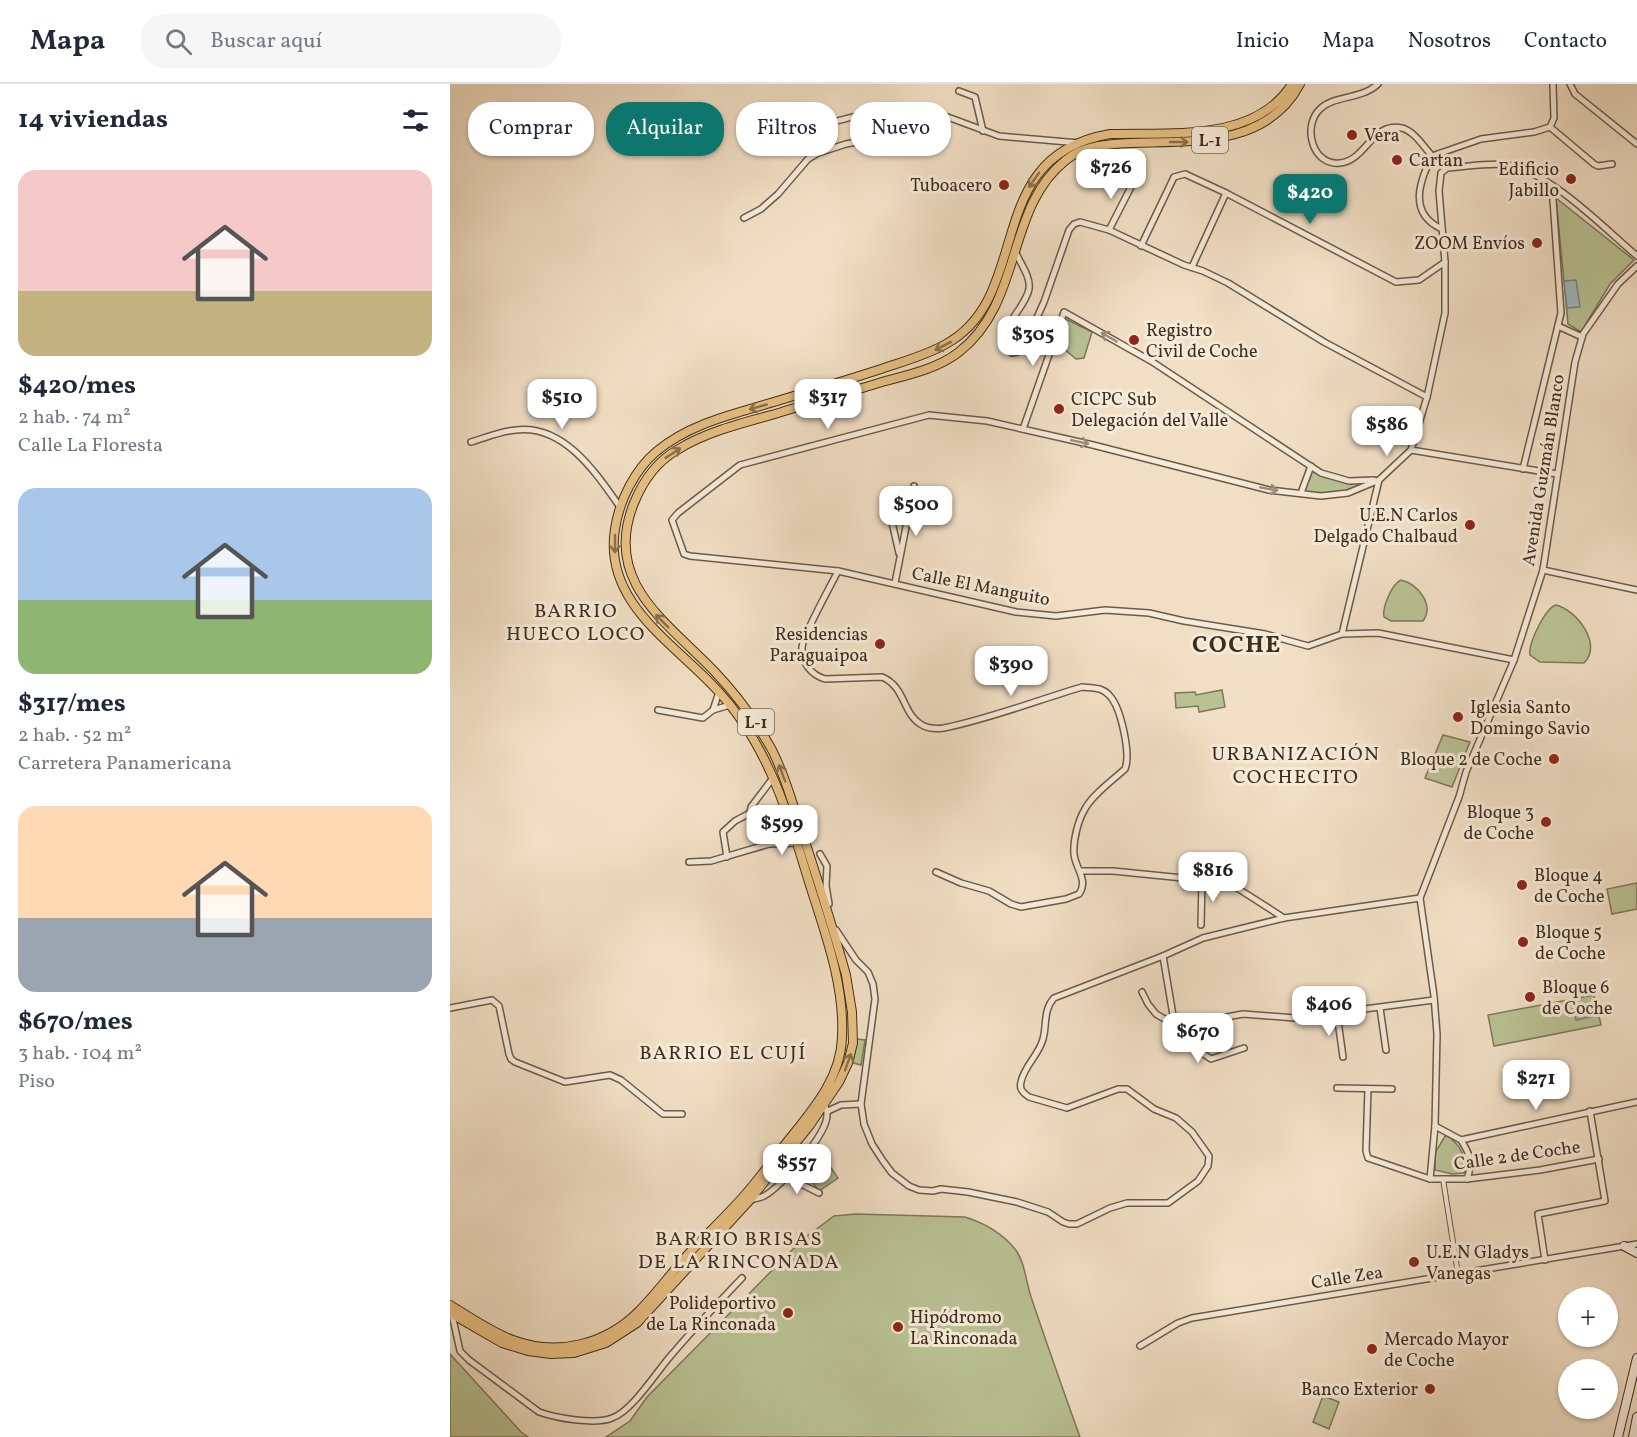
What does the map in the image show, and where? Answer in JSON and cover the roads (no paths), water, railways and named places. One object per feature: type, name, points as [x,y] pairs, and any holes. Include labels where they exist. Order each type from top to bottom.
[{"type":"main road","name":"L-1","points":[[450,1305],[507,1338],[531,1345],[563,1347],[606,1336],[625,1324],[742,1199],[822,1096],[836,1067],[841,1049],[842,1029],[836,975],[797,843],[760,748],[719,692],[655,632],[631,599],[620,575],[614,553],[615,529],[620,507],[634,479],[656,451],[680,435],[702,425],[906,361],[955,339],[975,320],[986,303],[999,272],[1016,216],[1030,184],[1065,148],[1110,134],[1194,132],[1234,126],[1271,108],[1285,95],[1292,84]]},
{"type":"main road","name":"L-1","points":[[451,1313],[502,1343],[528,1351],[563,1354],[606,1343],[627,1330],[646,1314],[678,1276],[749,1201],[826,1107],[852,1051],[853,1031],[846,975],[822,887],[778,763],[754,718],[712,669],[661,621],[638,589],[626,552],[626,533],[630,512],[646,478],[662,460],[678,449],[744,423],[926,369],[958,353],[979,333],[1000,300],[1025,221],[1039,191],[1058,167],[1076,154],[1108,144],[1192,142],[1234,135],[1273,116],[1288,102],[1300,84]]},
{"type":"main road","points":[[1624,1246],[1637,1252]]},
{"type":"main road","points":[[1618,1437],[1637,1358]]},
{"type":"main road","points":[[1633,1437],[1637,1417]]},
{"type":"street","points":[[1378,84],[1365,94],[1330,103],[1317,111],[1310,131],[1317,152],[1328,161],[1343,163],[1357,156],[1372,138],[1382,131],[1402,128],[1416,137],[1432,156]]},
{"type":"street","points":[[1442,229],[1429,221],[1421,208],[1420,182],[1432,156],[1481,139],[1534,132],[1550,127],[1554,118],[1553,84]]},
{"type":"street","points":[[1570,84],[1575,94],[1637,144]]},
{"type":"street","points":[[959,91],[975,97],[982,131]]},
{"type":"street","points":[[951,120],[982,131],[1025,140],[1079,143]]},
{"type":"street","points":[[1550,127],[1594,164],[1598,166],[1612,164]]},
{"type":"street","points":[[744,218],[778,194],[808,159],[818,153],[850,143]]},
{"type":"street","points":[[1379,480],[1349,481],[1321,473],[1151,361],[1064,312],[1023,429],[1269,490],[1321,496],[1348,492],[1379,480],[1411,450],[1427,397],[1445,313],[1445,262],[1439,185],[1441,173],[1447,168],[1510,166],[1525,170],[1552,186],[1637,256]]},
{"type":"street","points":[[1141,246],[1174,177],[1179,174],[1192,176],[1227,193],[1396,282],[1419,280],[1445,262]]},
{"type":"street","points":[[1109,230],[1134,181]]},
{"type":"street","points":[[1523,469],[1561,313],[1552,186]]},
{"type":"street","points":[[1192,267],[1227,193]]},
{"type":"street","points":[[1016,253],[1028,277],[1030,288],[1008,326],[1004,338],[1006,347],[1012,352],[1018,352],[1023,348],[1044,302],[1070,230],[1074,224],[1080,222],[1109,230],[1228,283],[1324,342],[1427,397]]},
{"type":"street","name":"Avenida Guzmán Blanco","points":[[1430,1179],[1435,1126],[1437,1034],[1420,898],[1459,797],[1466,772],[1514,660],[1543,570],[1575,362],[1582,337],[1618,285],[1637,266]]},
{"type":"street","points":[[1558,326],[1582,337]]},
{"type":"street","name":"Calle El Manguito","points":[[1023,429],[987,421],[929,415],[741,465],[672,520],[684,554],[690,556],[838,571],[1016,612],[1056,616],[1105,610],[1149,613],[1265,634],[1308,646],[1342,634],[1378,633],[1514,660]]},
{"type":"street","points":[[471,442],[515,430],[543,433],[575,452],[596,473],[620,507]]},
{"type":"street","points":[[1411,450],[1557,474]]},
{"type":"street","points":[[1301,494],[1311,466]]},
{"type":"street","points":[[1342,634],[1379,480]]},
{"type":"street","points":[[895,584],[914,486]]},
{"type":"street","points":[[900,555],[888,512],[892,508],[910,505]]},
{"type":"street","points":[[1543,570],[1637,590]]},
{"type":"street","points":[[838,571],[802,647],[805,663],[816,676],[825,679],[882,677],[897,686],[914,719],[925,727],[944,728],[1082,687],[1099,688],[1109,695],[1118,710],[1128,754],[1127,763],[1125,769],[1086,806],[1081,817],[1074,857],[1083,887],[1076,896],[1028,908],[1016,906],[989,891],[961,883],[936,872]]},
{"type":"street","points":[[713,710],[719,692]]},
{"type":"street","points":[[658,710],[703,718],[713,710],[730,705]]},
{"type":"street","points":[[769,844],[750,813],[751,807],[773,778]]},
{"type":"street","points":[[727,857],[723,832],[726,827],[750,813]]},
{"type":"street","points":[[689,862],[711,861],[769,844],[797,843]]},
{"type":"street","points":[[820,854],[827,866],[822,887],[836,930],[856,960],[868,972],[873,984],[875,999],[861,1104],[864,1124],[872,1144],[892,1173],[919,1190],[968,1192],[1017,1202],[1048,1212],[1069,1224],[1077,1224],[1110,1208],[1127,1203],[1168,1203],[1198,1182],[1210,1161],[1196,1138],[1176,1118],[1154,1109],[1127,1089],[1118,1089],[1068,1108],[1023,1094],[1020,1084],[1044,1039],[1047,1009],[1054,998],[1203,938],[1284,918],[1420,898]]},
{"type":"street","points":[[1080,871],[1113,871],[1202,879],[1234,886],[1284,918]]},
{"type":"street","points":[[1201,926],[1202,879]]},
{"type":"street","points":[[1163,956],[1173,1024],[1178,1036],[1213,1059],[1244,1048]]},
{"type":"street","points":[[1142,992],[1156,1014],[1173,1024],[1243,1014],[1295,1018],[1434,1000]]},
{"type":"street","points":[[450,1008],[492,1000],[499,1006],[509,1054],[515,1062],[565,1082],[610,1075],[621,1080],[663,1114],[682,1114]]},
{"type":"street","points":[[1380,1008],[1386,1050]]},
{"type":"street","points":[[1337,1014],[1343,1057]]},
{"type":"street","points":[[1194,1047],[1206,1021]]},
{"type":"street","points":[[1337,1088],[1392,1089]]},
{"type":"street","name":"Calle 2 de Coche","points":[[1368,1089],[1366,1150],[1368,1158],[1430,1179],[1467,1179],[1540,1170],[1599,1159]]},
{"type":"street","points":[[1461,1140],[1637,1102]]},
{"type":"street","points":[[749,1201],[765,1196],[787,1177],[819,1138],[827,1120],[826,1107],[861,1104]]},
{"type":"street","points":[[1545,1260],[1538,1214],[1605,1201],[1590,1111]]},
{"type":"street","points":[[1435,1126],[1461,1140],[1469,1153],[1472,1167],[1467,1179]]},
{"type":"street","points":[[787,1177],[819,1193]]},
{"type":"street","points":[[1443,1179],[1458,1274]]},
{"type":"street","name":"Calle Zea","points":[[1140,1346],[1178,1323],[1192,1318],[1545,1260],[1637,1242]]},
{"type":"street","points":[[451,1313],[460,1351],[540,1412],[552,1416],[611,1419],[621,1414],[742,1278]]},
{"type":"water","points":[[1576,280],[1580,307],[1567,308],[1564,281]]},
{"type":"water","points":[[1597,1006],[1599,1015],[1576,1020],[1574,1011]]},
{"type":"place","name":"Vera","points":[[1352,135]]},
{"type":"place","name":"Cartan","points":[[1397,160]]},
{"type":"place","name":"Edificio Jabillo","points":[[1571,179]]},
{"type":"place","name":"Tuboacero","points":[[1004,185]]},
{"type":"place","name":"ZOOM Envíos","points":[[1537,243]]},
{"type":"place","name":"Registro Civil de Coche","points":[[1134,340]]},
{"type":"place","name":"CICPC Sub Delegación del Valle","points":[[1059,409]]},
{"type":"place","name":"U.E.N Carlos Delgado Chalbaud","points":[[1470,525]]},
{"type":"place","name":"Residencias Paraguaipoa","points":[[880,644]]},
{"type":"place","name":"Iglesia Santo Domingo Savio","points":[[1458,717]]},
{"type":"place","name":"Bloque 2 de Coche","points":[[1554,759]]},
{"type":"place","name":"Bloque 3 de Coche","points":[[1546,822]]},
{"type":"place","name":"Bloque 4 de Coche","points":[[1522,885]]},
{"type":"place","name":"Bloque 5 de Coche","points":[[1523,942]]},
{"type":"place","name":"Bloque 6 de Coche","points":[[1530,997]]},
{"type":"place","name":"U.E.N Gladys Vanegas","points":[[1414,1262]]},
{"type":"place","name":"Polideportivo de La Rinconada","points":[[788,1313]]},
{"type":"place","name":"Hipódromo La Rinconada","points":[[898,1327]]},
{"type":"place","name":"Mercado Mayor de Coche","points":[[1372,1349]]},
{"type":"place","name":"Banco Exterior","points":[[1430,1389]]},
{"type":"district","name":"BARRIO HUECO LOCO","points":[[576,622]]},
{"type":"district","name":"COCHE","points":[[1237,644]]},
{"type":"district","name":"URBANIZACIÓN COCHECITO","points":[[1296,764]]},
{"type":"district","name":"BARRIO EL CUJÍ","points":[[723,1052]]},
{"type":"district","name":"BARRIO BRISAS DE LA RINCONADA","points":[[739,1250]]}]
